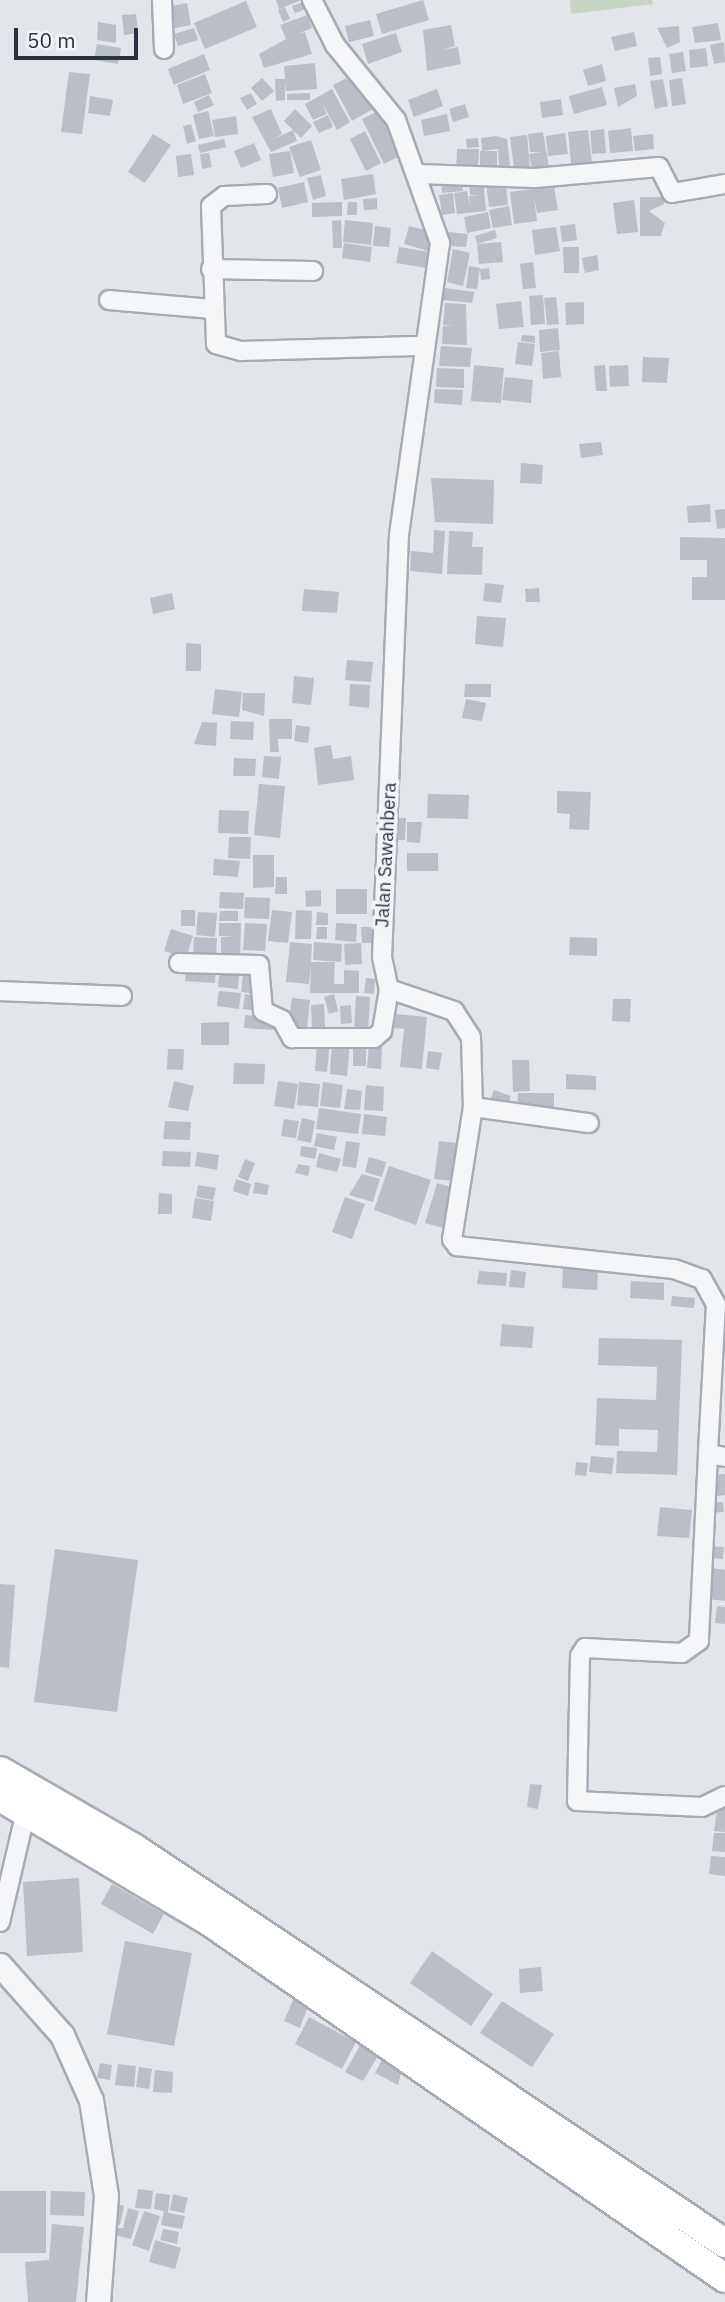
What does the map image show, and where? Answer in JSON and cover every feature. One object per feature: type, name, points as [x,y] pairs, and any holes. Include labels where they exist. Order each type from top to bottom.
[{"type":"main road","points":[[0,1771],[725,2243]]},
{"type":"main road","points":[[0,1797],[127,1856],[725,2278]]},
{"type":"street","points":[[162,0],[164,49]]},
{"type":"street","name":"Jalan Sawahbera","points":[[312,0],[335,46],[396,120],[418,174],[440,243],[397,561],[382,957],[389,989]]},
{"type":"street","points":[[418,174],[536,178],[659,167],[671,193],[725,184]]},
{"type":"street","points":[[267,194],[216,199],[211,269],[216,344],[231,349],[425,346]]},
{"type":"street","points":[[211,269],[313,271]]},
{"type":"street","points":[[109,300],[212,309]]},
{"type":"street","points":[[179,963],[259,965],[263,1011],[282,1020],[292,1038],[374,1038],[382,1031],[389,989],[437,1004],[464,1021],[471,1037],[472,1107],[452,1226],[457,1246],[674,1269],[709,1286],[716,1304],[716,1455],[699,1641],[682,1653],[585,1648],[580,1656],[577,1801],[702,1807],[725,1796]]},
{"type":"street","points":[[0,991],[122,996]]},
{"type":"street","points":[[472,1107],[589,1123]]},
{"type":"street","points":[[0,1922],[26,1811]]},
{"type":"street","points":[[0,1965],[62,2035],[91,2100],[106,2196],[98,2302]]},
{"type":"green space","points":[[570,0],[652,0],[653,4],[571,14]]},
{"type":"building","points":[[276,0],[302,0],[279,9]]},
{"type":"building","points":[[423,0],[429,20],[382,34],[376,14]]},
{"type":"building","points":[[246,1],[257,27],[205,49],[194,23]]},
{"type":"building","points":[[303,2],[306,9],[295,13],[292,6]]},
{"type":"building","points":[[187,3],[191,25],[171,29],[166,7]]},
{"type":"building","points":[[285,7],[290,19],[283,22],[278,10]]},
{"type":"building","points":[[136,14],[138,33],[124,35],[122,15]]},
{"type":"building","points":[[307,15],[312,28],[297,34],[305,32],[312,54],[264,68],[259,54],[286,39],[280,25]]},
{"type":"building","points":[[370,20],[374,36],[349,42],[345,26]]},
{"type":"building","points":[[98,22],[116,25],[116,43],[97,40]]},
{"type":"building","points":[[718,23],[721,40],[695,43],[692,27]]},
{"type":"building","points":[[451,25],[455,46],[442,50],[458,47],[461,64],[427,71],[423,30]]},
{"type":"building","points":[[679,26],[680,42],[667,48],[657,28]]},
{"type":"building","points":[[194,28],[198,40],[178,46],[174,34]]},
{"type":"building","points":[[634,32],[637,46],[615,51],[611,37]]},
{"type":"building","points":[[396,33],[402,52],[368,64],[362,44]]},
{"type":"building","points":[[724,42],[725,62],[714,64],[710,45]]},
{"type":"building","points":[[97,44],[121,48],[118,64],[94,60]]},
{"type":"building","points":[[706,48],[708,66],[690,68],[689,50]]},
{"type":"building","points":[[683,52],[686,71],[672,73],[669,54]]},
{"type":"building","points":[[204,54],[210,70],[174,85],[168,69]]},
{"type":"building","points":[[660,57],[662,74],[650,76],[648,58]]},
{"type":"building","points":[[315,63],[317,89],[286,91],[285,83],[285,100],[276,101],[275,79],[285,79],[284,66]]},
{"type":"building","points":[[602,64],[606,81],[588,86],[583,70]]},
{"type":"building","points":[[69,72],[90,74],[82,134],[61,132]]},
{"type":"building","points":[[205,74],[212,93],[183,104],[177,85]]},
{"type":"building","points":[[354,74],[373,109],[352,121],[333,85]]},
{"type":"building","points":[[262,78],[274,91],[262,101],[251,88]]},
{"type":"building","points":[[682,78],[686,104],[672,106],[669,80]]},
{"type":"building","points":[[663,79],[668,106],[655,109],[650,81]]},
{"type":"building","points":[[635,84],[637,96],[618,107],[614,88]]},
{"type":"building","points":[[602,87],[607,105],[574,114],[569,96]]},
{"type":"building","points":[[332,89],[350,122],[337,130],[321,101],[327,114],[313,120],[305,104]]},
{"type":"building","points":[[437,89],[443,106],[414,117],[408,100]]},
{"type":"building","points":[[251,93],[257,104],[247,110],[240,98]]},
{"type":"building","points":[[310,93],[310,100],[287,100],[287,94]]},
{"type":"building","points":[[209,95],[214,105],[198,112],[194,102]]},
{"type":"building","points":[[90,96],[113,100],[110,116],[88,113]]},
{"type":"building","points":[[561,99],[563,115],[542,118],[540,102]]},
{"type":"building","points":[[465,104],[469,117],[453,122],[449,109]]},
{"type":"building","points":[[271,109],[282,134],[271,140],[293,130],[297,141],[271,152],[252,117]]},
{"type":"building","points":[[295,109],[312,126],[301,138],[284,121]]},
{"type":"building","points":[[382,109],[404,154],[384,164],[362,119]]},
{"type":"building","points":[[208,111],[214,136],[199,139],[193,115]]},
{"type":"building","points":[[447,114],[450,131],[424,136],[421,120]]},
{"type":"building","points":[[328,115],[333,127],[319,133],[313,122]]},
{"type":"building","points":[[236,116],[238,134],[215,137],[212,120]]},
{"type":"building","points":[[191,124],[196,141],[187,144],[183,126]]},
{"type":"building","points":[[631,128],[633,151],[610,153],[608,131]]},
{"type":"building","points":[[604,129],[606,153],[592,154],[590,131]]},
{"type":"building","points":[[588,130],[593,170],[572,172],[568,132]]},
{"type":"building","points":[[365,131],[381,163],[366,171],[350,139]]},
{"type":"building","points":[[543,132],[550,173],[533,176],[529,154],[541,152],[530,152],[528,134]]},
{"type":"building","points":[[565,133],[568,154],[548,156],[546,136]]},
{"type":"building","points":[[153,134],[171,145],[145,183],[128,172]]},
{"type":"building","points":[[653,134],[654,149],[635,151],[633,136]]},
{"type":"building","points":[[527,135],[530,168],[514,169],[510,137]]},
{"type":"building","points":[[496,136],[507,139],[510,167],[499,168],[498,149],[482,151],[481,138]]},
{"type":"building","points":[[478,138],[479,147],[467,148],[466,139]]},
{"type":"building","points":[[224,139],[226,147],[200,153],[198,145]]},
{"type":"building","points":[[311,140],[321,170],[300,177],[289,147]]},
{"type":"building","points":[[254,143],[261,160],[241,168],[234,151]]},
{"type":"building","points":[[457,149],[479,149],[478,173],[456,173]]},
{"type":"building","points":[[290,151],[294,173],[273,177],[269,154]]},
{"type":"building","points":[[480,151],[497,151],[497,168],[480,168]]},
{"type":"building","points":[[209,153],[212,167],[202,169],[200,154]]},
{"type":"building","points":[[191,154],[194,175],[178,177],[176,156]]},
{"type":"building","points":[[373,174],[376,194],[344,200],[341,179]]},
{"type":"building","points":[[321,175],[326,196],[313,200],[307,178]]},
{"type":"building","points":[[505,178],[508,205],[489,207],[486,181]]},
{"type":"building","points":[[483,179],[486,211],[457,214],[454,193],[467,191],[470,206],[469,196],[481,195],[470,195],[469,181]]},
{"type":"building","points":[[462,180],[463,191],[442,193],[441,182]]},
{"type":"building","points":[[304,182],[308,202],[282,208],[278,188]]},
{"type":"building","points":[[554,186],[558,210],[537,213],[534,197],[537,221],[514,224],[510,192]]},
{"type":"building","points":[[453,193],[455,213],[442,215],[439,195]]},
{"type":"building","points":[[640,197],[664,197],[664,204],[649,211],[665,223],[661,236],[640,236]]},
{"type":"building","points":[[377,198],[377,209],[364,210],[363,199]]},
{"type":"building","points":[[634,200],[638,232],[617,234],[613,203]]},
{"type":"building","points":[[342,202],[342,216],[312,217],[312,203]]},
{"type":"building","points":[[348,202],[357,202],[357,215],[347,215]]},
{"type":"building","points":[[509,206],[512,225],[493,228],[489,210]]},
{"type":"building","points":[[488,212],[491,228],[467,233],[464,217]]},
{"type":"building","points":[[341,220],[342,248],[333,248],[332,221]]},
{"type":"building","points":[[345,220],[373,223],[371,245],[343,242]]},
{"type":"building","points":[[575,224],[577,240],[562,242],[560,226]]},
{"type":"building","points":[[375,226],[391,228],[389,247],[373,246]]},
{"type":"building","points":[[409,226],[433,232],[428,251],[404,244]]},
{"type":"building","points":[[556,227],[560,251],[535,255],[532,230]]},
{"type":"building","points":[[495,230],[497,238],[477,244],[475,236]]},
{"type":"building","points":[[449,232],[468,234],[466,247],[448,246]]},
{"type":"building","points":[[501,242],[503,262],[479,264],[477,244]]},
{"type":"building","points":[[344,243],[372,247],[370,262],[342,258]]},
{"type":"building","points":[[399,247],[430,252],[427,268],[396,263]]},
{"type":"building","points":[[563,247],[579,247],[579,273],[564,273]]},
{"type":"building","points":[[453,249],[470,253],[463,286],[447,282]]},
{"type":"building","points":[[597,255],[599,270],[585,273],[582,258]]},
{"type":"building","points":[[533,262],[536,288],[523,289],[520,264]]},
{"type":"building","points":[[469,266],[480,268],[477,289],[466,288]]},
{"type":"building","points":[[489,268],[490,279],[481,280],[480,269]]},
{"type":"building","points":[[445,288],[474,292],[472,303],[443,300]]},
{"type":"building","points":[[543,295],[545,324],[531,325],[529,296]]},
{"type":"building","points":[[556,297],[559,324],[547,325],[544,298]]},
{"type":"building","points":[[521,301],[524,327],[499,329],[496,304]]},
{"type":"building","points":[[584,302],[584,324],[566,325],[565,303]]},
{"type":"building","points":[[445,303],[466,304],[467,345],[442,344],[443,326],[453,326],[443,325]]},
{"type":"building","points":[[558,328],[560,350],[540,352],[539,330]]},
{"type":"building","points":[[522,335],[535,336],[535,343],[521,341]]},
{"type":"building","points":[[518,342],[535,344],[532,366],[515,364]]},
{"type":"building","points":[[441,346],[472,348],[470,367],[439,366]]},
{"type":"building","points":[[559,351],[561,377],[543,379],[541,353]]},
{"type":"building","points":[[643,357],[669,358],[667,383],[642,382]]},
{"type":"building","points":[[474,365],[504,368],[501,403],[471,401]]},
{"type":"building","points":[[605,365],[607,391],[596,391],[594,366]]},
{"type":"building","points":[[628,365],[629,386],[610,387],[609,366]]},
{"type":"building","points":[[437,368],[464,369],[464,388],[436,387]]},
{"type":"building","points":[[505,377],[533,380],[531,403],[502,400]]},
{"type":"building","points":[[435,389],[463,390],[462,405],[434,403]]},
{"type":"building","points":[[601,442],[603,455],[581,458],[579,444]]},
{"type":"building","points":[[521,463],[543,465],[542,484],[520,483]]},
{"type":"building","points":[[431,478],[494,480],[493,524],[435,522]]},
{"type":"building","points":[[710,504],[711,522],[688,523],[687,506]]},
{"type":"building","points":[[725,509],[725,528],[717,529],[715,510]]},
{"type":"building","points":[[434,530],[445,531],[442,574],[410,571],[411,551],[433,553]]},
{"type":"building","points":[[449,531],[473,532],[472,547],[483,547],[482,575],[447,574]]},
{"type":"building","points":[[680,537],[725,538],[725,600],[692,600],[692,577],[707,577],[707,560],[680,560]]},
{"type":"building","points":[[485,583],[504,585],[501,603],[483,601]]},
{"type":"building","points":[[539,588],[540,602],[526,602],[525,589]]},
{"type":"building","points":[[304,589],[339,592],[337,613],[302,611]]},
{"type":"building","points":[[172,593],[175,609],[153,614],[150,598]]},
{"type":"building","points":[[477,616],[506,618],[503,647],[475,644]]},
{"type":"building","points":[[186,643],[201,644],[201,671],[186,671]]},
{"type":"building","points":[[347,660],[373,662],[371,682],[345,680]]},
{"type":"building","points":[[294,676],[314,678],[311,705],[292,703]]},
{"type":"building","points":[[350,684],[370,685],[369,708],[349,706]]},
{"type":"building","points":[[465,684],[491,684],[491,697],[464,697]]},
{"type":"building","points":[[215,689],[242,692],[239,717],[212,714]]},
{"type":"building","points":[[243,693],[265,693],[264,716],[242,710]]},
{"type":"building","points":[[466,699],[486,703],[482,721],[462,718]]},
{"type":"building","points":[[269,719],[292,719],[292,739],[278,739],[279,752],[270,752]]},
{"type":"building","points":[[231,721],[254,722],[253,740],[230,739]]},
{"type":"building","points":[[202,722],[217,723],[216,746],[194,744]]},
{"type":"building","points":[[296,725],[310,727],[308,743],[294,741]]},
{"type":"building","points":[[331,745],[333,759],[351,756],[354,780],[318,785],[314,748]]},
{"type":"building","points":[[264,756],[281,757],[279,779],[262,777]]},
{"type":"building","points":[[234,758],[256,759],[255,776],[233,776]]},
{"type":"building","points":[[259,784],[285,786],[280,838],[254,835]]},
{"type":"building","points":[[557,791],[591,792],[589,830],[569,829],[570,814],[557,813]]},
{"type":"building","points":[[428,794],[469,795],[468,819],[427,818]]},
{"type":"building","points":[[219,810],[249,811],[248,834],[218,833]]},
{"type":"building","points":[[396,818],[406,818],[405,840],[391,840]]},
{"type":"building","points":[[407,822],[422,822],[420,843],[407,842]]},
{"type":"building","points":[[229,837],[251,837],[250,859],[228,858]]},
{"type":"building","points":[[407,853],[438,853],[438,871],[407,871]]},
{"type":"building","points":[[253,855],[274,855],[274,887],[253,888]]},
{"type":"building","points":[[214,859],[240,861],[238,877],[213,875]]},
{"type":"building","points":[[276,877],[287,877],[287,894],[275,894]]},
{"type":"building","points":[[336,889],[367,889],[367,914],[336,914]]},
{"type":"building","points":[[321,890],[321,906],[306,907],[305,891]]},
{"type":"building","points":[[220,892],[244,893],[243,909],[219,908]]},
{"type":"building","points":[[245,897],[270,898],[269,919],[244,918]]},
{"type":"building","points":[[181,910],[195,910],[195,926],[181,926]]},
{"type":"building","points":[[272,910],[292,912],[288,943],[268,941]]},
{"type":"building","points":[[296,910],[312,911],[311,939],[295,939]]},
{"type":"building","points":[[220,911],[238,911],[238,921],[219,921]]},
{"type":"building","points":[[198,912],[217,913],[215,937],[196,935]]},
{"type":"building","points":[[317,912],[328,913],[328,925],[316,925]]},
{"type":"building","points":[[219,923],[241,923],[240,958],[221,958],[221,937],[235,936],[219,936]]},
{"type":"building","points":[[245,923],[267,924],[265,951],[243,950]]},
{"type":"building","points":[[336,923],[357,924],[356,942],[335,940]]},
{"type":"building","points":[[317,927],[327,927],[327,939],[316,939]]},
{"type":"building","points":[[361,927],[373,927],[373,943],[362,943]]},
{"type":"building","points":[[171,929],[193,936],[186,958],[164,951]]},
{"type":"building","points":[[194,937],[217,938],[216,955],[193,954]]},
{"type":"building","points":[[570,937],[597,938],[597,956],[569,955]]},
{"type":"building","points":[[290,942],[312,944],[311,962],[335,962],[334,984],[344,984],[344,970],[359,971],[359,993],[310,993],[311,965],[309,984],[286,982]]},
{"type":"building","points":[[314,942],[342,944],[341,962],[313,960]]},
{"type":"building","points":[[361,943],[362,964],[345,965],[344,944]]},
{"type":"building","points":[[244,966],[260,967],[258,994],[241,992]]},
{"type":"building","points":[[186,967],[216,968],[215,983],[185,981]]},
{"type":"building","points":[[220,968],[240,969],[238,989],[218,987]]},
{"type":"building","points":[[366,978],[375,979],[374,994],[364,993]]},
{"type":"building","points":[[219,991],[241,993],[239,1009],[217,1006]]},
{"type":"building","points":[[245,994],[259,996],[257,1011],[243,1009]]},
{"type":"building","points":[[334,994],[338,1011],[329,1014],[324,997]]},
{"type":"building","points":[[356,996],[370,997],[368,1032],[354,1031]]},
{"type":"building","points":[[292,998],[310,1000],[307,1028],[288,1026]]},
{"type":"building","points":[[613,999],[631,999],[630,1022],[612,1021]]},
{"type":"building","points":[[324,1004],[325,1027],[312,1028],[311,1005]]},
{"type":"building","points":[[351,1005],[352,1023],[341,1024],[340,1006]]},
{"type":"building","points":[[395,1014],[427,1017],[422,1069],[400,1067],[404,1029],[393,1028]]},
{"type":"building","points":[[245,1015],[275,1018],[274,1030],[244,1028]]},
{"type":"building","points":[[229,1022],[229,1045],[201,1045],[201,1023]]},
{"type":"building","points":[[317,1041],[330,1042],[327,1072],[315,1071]]},
{"type":"building","points":[[332,1041],[350,1042],[347,1076],[330,1074]]},
{"type":"building","points":[[353,1043],[366,1043],[366,1066],[353,1066]]},
{"type":"building","points":[[369,1044],[382,1045],[381,1069],[367,1068]]},
{"type":"building","points":[[168,1049],[184,1049],[183,1070],[167,1069]]},
{"type":"building","points":[[428,1051],[442,1053],[439,1070],[426,1068]]},
{"type":"building","points":[[512,1060],[529,1060],[530,1091],[513,1092]]},
{"type":"building","points":[[234,1063],[265,1064],[264,1084],[233,1084]]},
{"type":"building","points":[[566,1074],[596,1076],[596,1090],[566,1089]]},
{"type":"building","points":[[174,1081],[194,1086],[188,1111],[168,1107]]},
{"type":"building","points":[[278,1081],[298,1084],[294,1109],[274,1106]]},
{"type":"building","points":[[299,1082],[320,1084],[318,1107],[297,1105]]},
{"type":"building","points":[[323,1082],[343,1085],[340,1108],[320,1106]]},
{"type":"building","points":[[366,1085],[384,1087],[383,1111],[364,1110]]},
{"type":"building","points":[[347,1089],[362,1091],[360,1110],[344,1109]]},
{"type":"building","points":[[494,1090],[511,1096],[508,1105],[491,1098]]},
{"type":"building","points":[[518,1093],[554,1093],[554,1112],[517,1111]]},
{"type":"building","points":[[319,1108],[361,1114],[358,1134],[316,1129]]},
{"type":"building","points":[[364,1114],[387,1117],[385,1136],[362,1134]]},
{"type":"building","points":[[302,1118],[315,1121],[311,1143],[297,1140]]},
{"type":"building","points":[[284,1119],[299,1121],[296,1138],[281,1136]]},
{"type":"building","points":[[165,1121],[191,1122],[190,1140],[163,1139]]},
{"type":"building","points":[[317,1133],[337,1137],[334,1150],[314,1146]]},
{"type":"building","points":[[346,1141],[360,1143],[356,1168],[342,1166]]},
{"type":"building","points":[[439,1141],[458,1143],[453,1181],[434,1179]]},
{"type":"building","points":[[301,1146],[317,1148],[315,1159],[300,1156]]},
{"type":"building","points":[[163,1151],[191,1152],[190,1167],[162,1166]]},
{"type":"building","points":[[197,1152],[219,1155],[217,1170],[195,1166]]},
{"type":"building","points":[[319,1153],[341,1159],[337,1172],[316,1167]]},
{"type":"building","points":[[369,1157],[386,1162],[382,1177],[365,1172]]},
{"type":"building","points":[[245,1159],[255,1163],[248,1181],[238,1177]]},
{"type":"building","points":[[298,1164],[310,1166],[308,1176],[295,1173]]},
{"type":"building","points":[[389,1166],[431,1180],[416,1225],[374,1210]]},
{"type":"building","points":[[362,1174],[380,1179],[373,1202],[349,1195]]},
{"type":"building","points":[[236,1179],[251,1184],[248,1196],[233,1191]]},
{"type":"building","points":[[255,1182],[269,1185],[267,1195],[253,1193]]},
{"type":"building","points":[[437,1183],[455,1188],[443,1228],[425,1223]]},
{"type":"building","points":[[198,1185],[216,1188],[213,1200],[196,1197]]},
{"type":"building","points":[[159,1193],[172,1194],[172,1214],[158,1214]]},
{"type":"building","points":[[345,1197],[365,1204],[352,1239],[332,1232]]},
{"type":"building","points":[[195,1198],[214,1201],[211,1221],[192,1218]]},
{"type":"building","points":[[563,1268],[598,1269],[597,1290],[562,1288]]},
{"type":"building","points":[[511,1270],[526,1272],[524,1288],[509,1287]]},
{"type":"building","points":[[479,1271],[507,1273],[506,1286],[477,1284]]},
{"type":"building","points":[[631,1281],[664,1283],[664,1300],[630,1298]]},
{"type":"building","points":[[672,1296],[695,1298],[694,1308],[671,1306]]},
{"type":"building","points":[[502,1324],[534,1327],[532,1348],[500,1346]]},
{"type":"building","points":[[599,1338],[682,1340],[677,1475],[616,1473],[617,1451],[657,1452],[658,1430],[619,1429],[619,1446],[595,1445],[597,1398],[656,1400],[657,1367],[598,1365]]},
{"type":"building","points":[[591,1456],[614,1458],[612,1474],[589,1472]]},
{"type":"building","points":[[576,1462],[588,1463],[586,1476],[575,1475]]},
{"type":"building","points":[[725,1474],[725,1495],[710,1497],[709,1475]]},
{"type":"building","points":[[723,1502],[724,1512],[709,1513],[708,1503]]},
{"type":"building","points":[[660,1507],[692,1510],[689,1538],[657,1536]]},
{"type":"building","points":[[706,1546],[724,1547],[723,1559],[705,1558]]},
{"type":"building","points":[[55,1549],[138,1560],[117,1712],[34,1702]]},
{"type":"building","points":[[712,1568],[725,1570],[725,1601],[708,1599]]},
{"type":"building","points":[[0,1584],[15,1585],[9,1668],[0,1667]]},
{"type":"building","points":[[717,1606],[725,1607],[725,1624],[715,1623]]},
{"type":"building","points":[[530,1784],[542,1785],[538,1809],[527,1807]]},
{"type":"building","points":[[719,1798],[725,1798],[725,1832],[714,1831]]},
{"type":"building","points":[[714,1833],[725,1833],[725,1852],[712,1851]]},
{"type":"building","points":[[711,1856],[725,1857],[725,1876],[709,1874]]},
{"type":"building","points":[[79,1878],[83,1952],[27,1956],[23,1882]]},
{"type":"building","points":[[112,1884],[164,1914],[153,1934],[101,1904]]},
{"type":"building","points":[[125,1941],[192,1953],[174,2046],[107,2034]]},
{"type":"building","points":[[432,1951],[493,1994],[471,2026],[410,1983]]},
{"type":"building","points":[[541,1967],[543,1991],[520,1993],[519,1969]]},
{"type":"building","points":[[293,2000],[308,2006],[300,2028],[284,2021]]},
{"type":"building","points":[[502,2001],[554,2034],[532,2067],[480,2033]]},
{"type":"building","points":[[309,2017],[356,2042],[342,2069],[295,2044]]},
{"type":"building","points":[[361,2044],[379,2054],[363,2081],[345,2072]]},
{"type":"building","points":[[384,2056],[403,2065],[398,2085],[375,2073]]},
{"type":"building","points":[[100,2063],[112,2065],[110,2080],[97,2078]]},
{"type":"building","points":[[118,2064],[136,2066],[134,2087],[115,2085]]},
{"type":"building","points":[[139,2067],[152,2069],[149,2089],[136,2087]]},
{"type":"building","points":[[155,2070],[173,2072],[172,2093],[153,2092]]},
{"type":"building","points":[[138,2189],[153,2191],[151,2209],[135,2208]]},
{"type":"building","points":[[0,2191],[46,2191],[46,2253],[0,2253]]},
{"type":"building","points":[[51,2191],[85,2192],[84,2216],[50,2215]]},
{"type":"building","points":[[156,2193],[170,2195],[168,2213],[185,2216],[182,2229],[161,2225],[164,2211],[154,2209]]},
{"type":"building","points":[[173,2194],[188,2198],[184,2213],[170,2210]]},
{"type":"building","points":[[112,2203],[124,2206],[120,2225],[108,2222]]},
{"type":"building","points":[[128,2208],[139,2211],[131,2239],[111,2234],[110,2228],[123,2228]]},
{"type":"building","points":[[144,2211],[160,2216],[149,2251],[132,2245]]},
{"type":"building","points":[[52,2224],[84,2227],[76,2302],[28,2302],[25,2262],[49,2260]]},
{"type":"building","points":[[163,2229],[179,2232],[177,2244],[160,2240]]},
{"type":"building","points":[[155,2240],[181,2248],[175,2269],[149,2262]]}]
